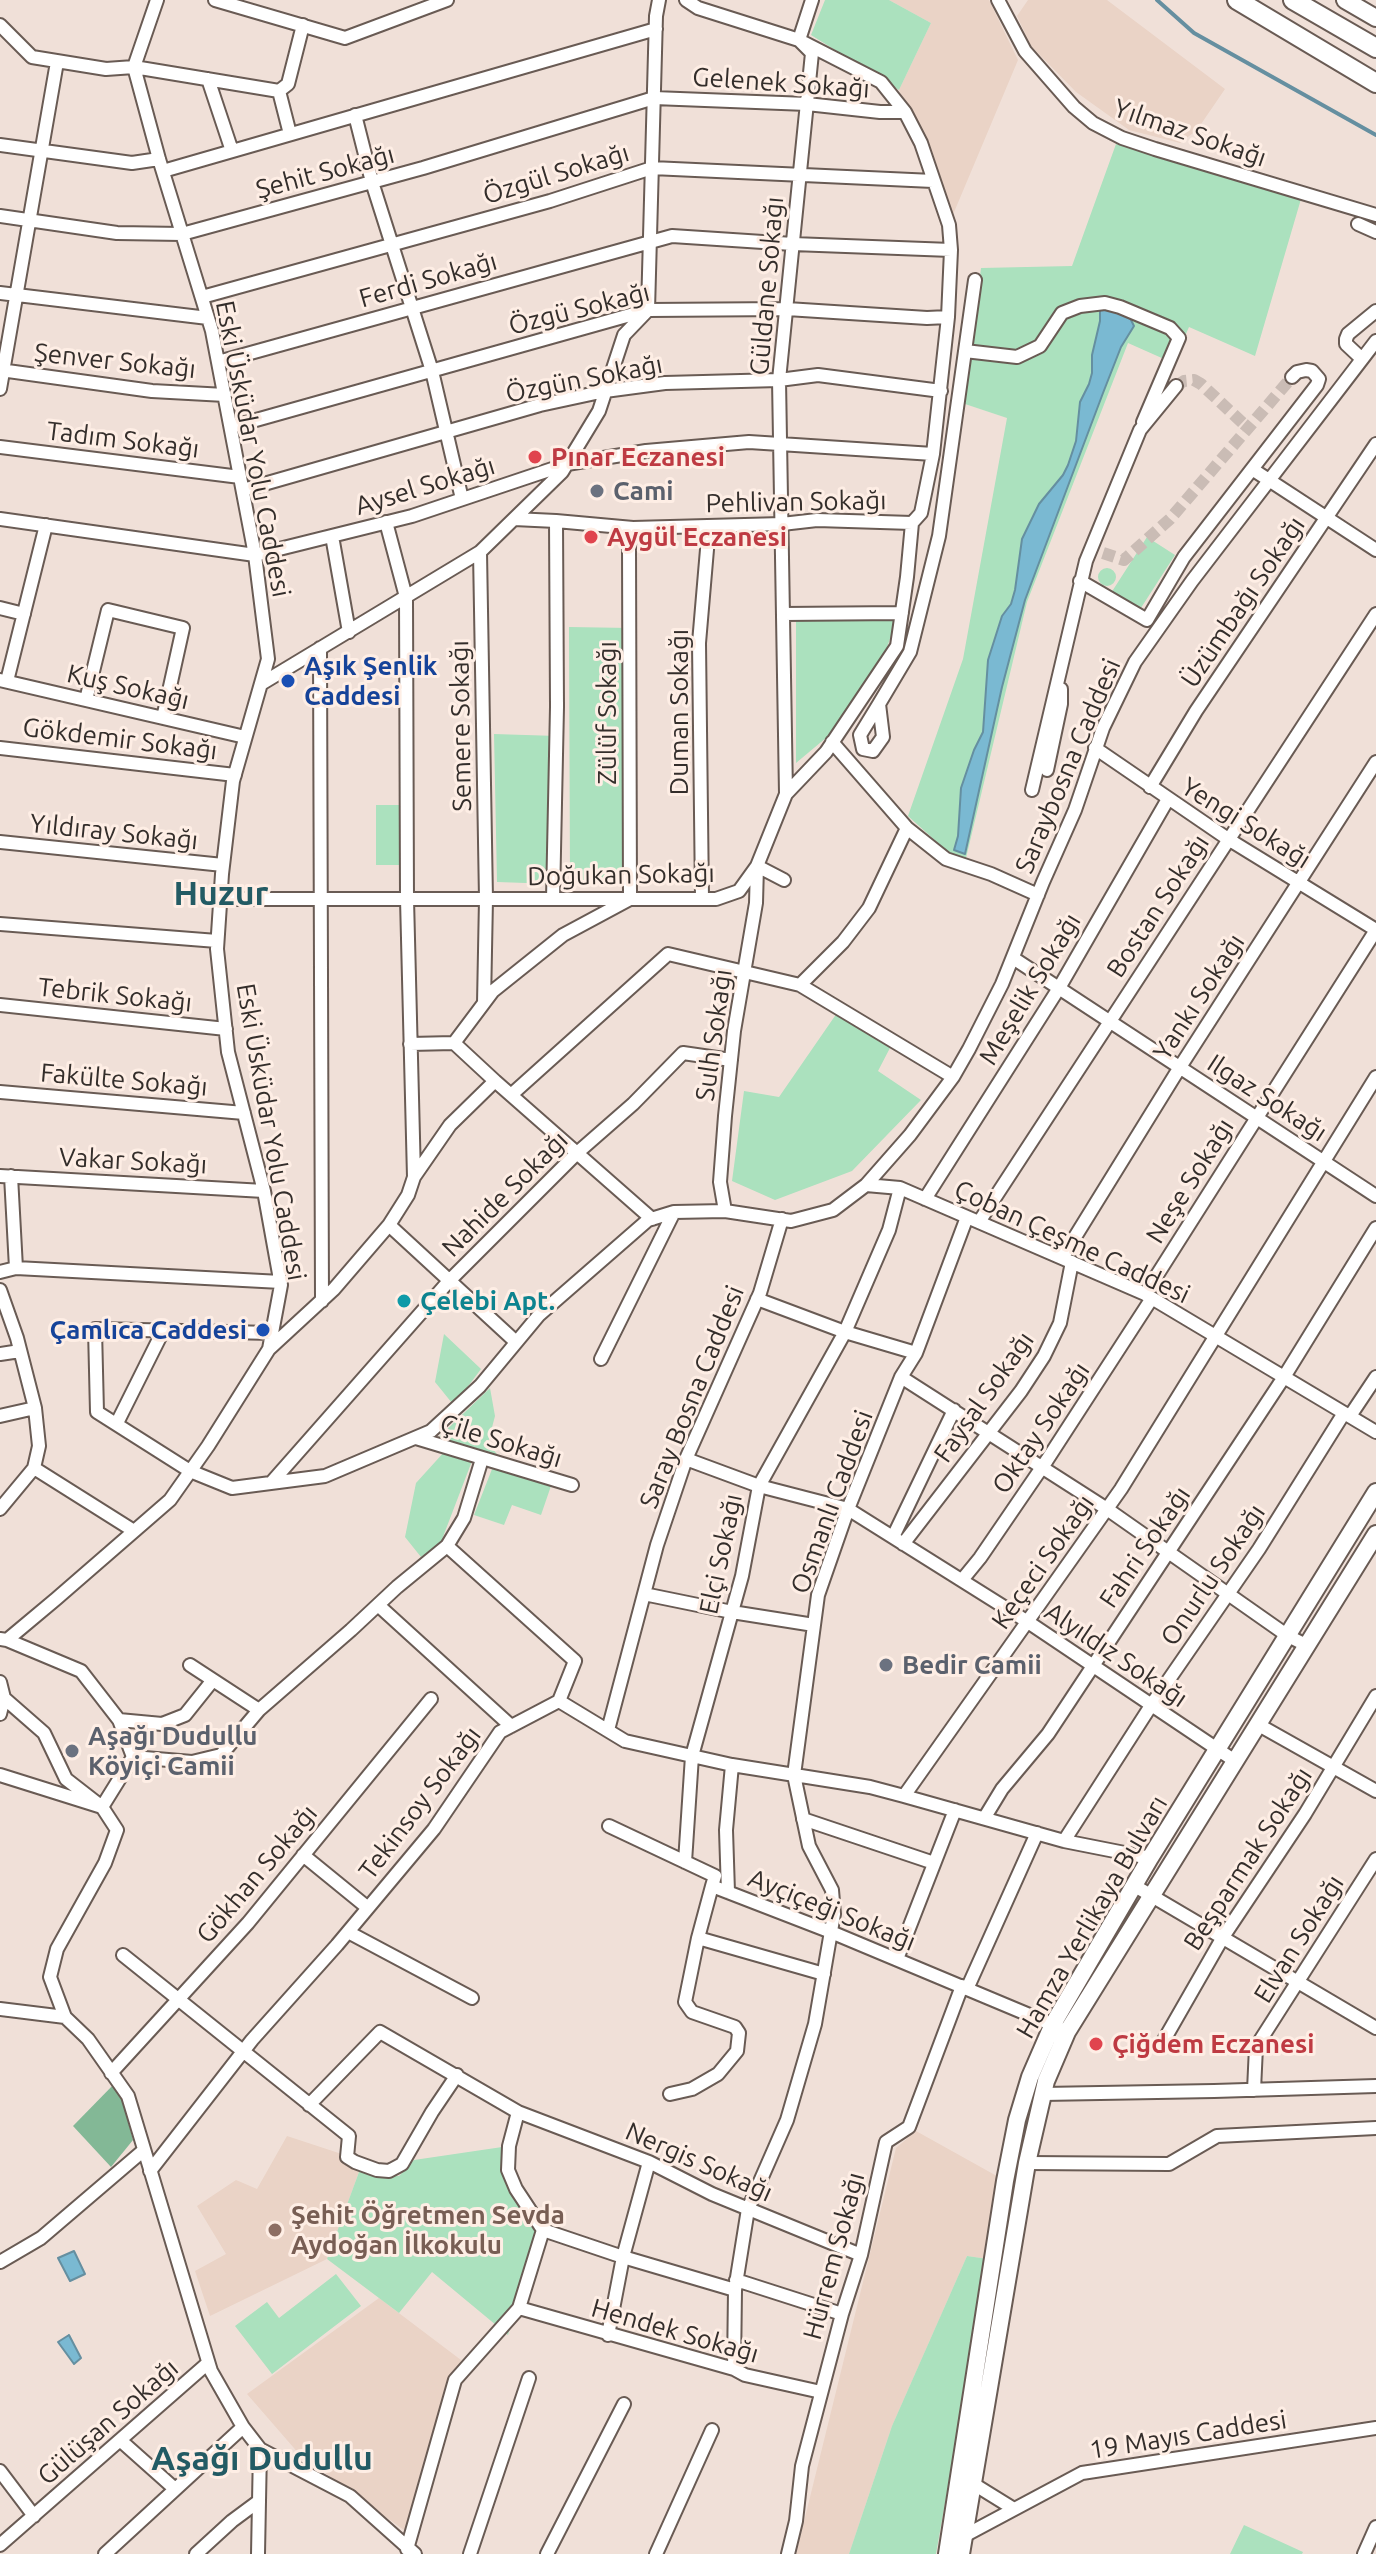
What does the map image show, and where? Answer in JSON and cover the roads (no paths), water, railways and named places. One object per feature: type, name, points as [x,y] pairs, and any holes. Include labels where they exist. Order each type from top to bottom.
[{"type":"highway","points":[[1237,0],[1376,83]]},
{"type":"highway","points":[[1293,0],[1376,48]]},
{"type":"main road","points":[[1345,0],[1376,18]]},
{"type":"main road","name":"Hamza Yerlikaya Bulvarı","points":[[961,2554],[1027,2163],[1060,2028],[1150,1858],[1376,1492]]},
{"type":"main road","name":"Hamza Yerlikaya Bulvarı","points":[[947,2554],[1011,2143],[1030,2077],[1151,1896],[1376,1534]]},
{"type":"street","points":[[134,67],[157,0]]},
{"type":"street","points":[[215,0],[345,38],[447,0]]},
{"type":"street","points":[[261,684],[480,552],[562,472],[599,411],[624,335],[648,310],[659,0]]},
{"type":"street","points":[[686,0],[698,8],[799,40],[881,82],[905,112],[921,143],[949,225],[948,317],[941,391],[921,513],[912,523],[897,646],[832,742],[786,794]]},
{"type":"street","points":[[799,40],[812,0]]},
{"type":"street","name":"Yılmaz Sokağı","points":[[998,0],[1025,51],[1074,107],[1093,123],[1122,138],[1376,215]]},
{"type":"street","points":[[0,25],[32,57],[106,69],[134,67],[279,91],[288,84],[303,25]]},
{"type":"street","points":[[0,145],[161,165],[232,151],[656,29]]},
{"type":"street","name":"Güldane Sokağı","points":[[782,524],[779,380],[812,53],[799,40]]},
{"type":"street","points":[[0,389],[57,62]]},
{"type":"street","name":"Eski Üsküdar Yolu Caddesi","points":[[4,1640],[170,1500],[269,1349],[281,1282],[264,1191],[228,1052],[217,941],[235,775],[268,659],[255,555],[218,362],[208,318],[134,67]]},
{"type":"street","points":[[208,79],[232,151]]},
{"type":"street","points":[[279,91],[290,134]]},
{"type":"street","name":"Gelenek Sokağı","points":[[654,98],[807,104],[905,112]]},
{"type":"street","name":"Şehit Sokağı","points":[[0,216],[117,233],[182,234],[372,182],[654,98]]},
{"type":"street","points":[[355,115],[372,182],[432,371],[462,499]]},
{"type":"street","name":"Özgül Sokağı","points":[[202,297],[550,201],[652,168],[933,181]]},
{"type":"street","points":[[1358,224],[1376,232]]},
{"type":"street","name":"Ferdi Sokağı","points":[[218,362],[672,236],[951,250]]},
{"type":"street","points":[[879,704],[910,652],[939,536],[975,280]]},
{"type":"street","points":[[0,293],[208,318]]},
{"type":"street","points":[[965,351],[1017,357],[1026,354],[1040,346],[1062,313],[1080,306],[1105,303],[1170,328],[1179,338],[1140,430],[1097,550],[1080,581],[1032,790]]},
{"type":"street","name":"Özgü Sokağı","points":[[231,427],[648,310],[787,309],[948,317]]},
{"type":"street","points":[[1362,359],[1346,344],[1346,339],[1376,311]]},
{"type":"street","name":"Saraybosna Caddesi","points":[[652,1219],[674,1212],[725,1211],[791,1221],[833,1210],[866,1185],[910,1135],[953,1077],[1002,984],[1075,810],[1103,728],[1135,662],[1192,581],[1376,341]]},
{"type":"street","name":"Şenver Sokağı","points":[[2,370],[152,391],[225,395]]},
{"type":"street","points":[[1080,581],[1147,620],[1184,557],[1319,379],[1312,371],[1306,370],[1292,377]]},
{"type":"street","name":"Özgün Sokağı","points":[[243,490],[540,405],[605,391],[665,383],[779,380],[818,375],[941,391]]},
{"type":"street","points":[[1140,430],[1176,386]]},
{"type":"street","name":"Aysel Sokağı","points":[[0,519],[255,555],[386,522],[567,464],[646,451],[780,442],[933,454]]},
{"type":"street","name":"Üzümbağı Sokağı","points":[[1150,787],[1196,711],[1376,444]]},
{"type":"street","name":"Tadım Sokağı","points":[[0,447],[240,477]]},
{"type":"street","points":[[1252,469],[1376,550]]},
{"type":"street","points":[[514,519],[556,521],[557,707],[553,899]]},
{"type":"street","name":"Pehlivan Sokağı","points":[[556,521],[633,528],[782,524],[817,520],[912,523]]},
{"type":"street","points":[[386,522],[406,597],[407,899],[414,1177]]},
{"type":"street","name":"Doğukan Sokağı","points":[[220,899],[716,899],[739,891],[757,866],[786,794],[782,524]]},
{"type":"street","points":[[3,680],[24,614],[46,525]]},
{"type":"street","name":"Duman Sokağı","points":[[702,899],[699,643],[709,526]]},
{"type":"street","name":"Zülüf Sokağı","points":[[630,899],[629,544],[633,528]]},
{"type":"street","points":[[332,536],[349,632]]},
{"type":"street","name":"Semere Sokağı","points":[[480,552],[486,899],[484,1003]]},
{"type":"street","points":[[0,608],[24,614]]},
{"type":"street","points":[[86,700],[108,610],[168,624],[183,628],[163,718]]},
{"type":"street","points":[[783,614],[902,613]]},
{"type":"street","name":"Bostan Sokağı","points":[[979,1222],[1376,614]]},
{"type":"street","points":[[320,648],[322,1301]]},
{"type":"street","points":[[1047,770],[1061,704],[1060,670]]},
{"type":"street","name":"Kuş Sokağı","points":[[3,680],[245,737]]},
{"type":"street","points":[[832,742],[907,828],[946,859],[991,874],[1038,895]]},
{"type":"street","name":"Gökdemir Sokağı","points":[[0,748],[235,775]]},
{"type":"street","name":"Yengi Sokağı","points":[[1095,748],[1228,839],[1376,930]]},
{"type":"street","name":"Yankı Sokağı","points":[[1067,1260],[1180,1067],[1376,762]]},
{"type":"street","name":"Meşelik Sokağı","points":[[925,1199],[1059,988],[1168,799]]},
{"type":"street","points":[[800,985],[843,942],[869,908],[907,828]]},
{"type":"street","name":"Yıldıray Sokağı","points":[[0,842],[223,865]]},
{"type":"street","points":[[757,866],[784,880]]},
{"type":"street","name":"Sulh Sokağı","points":[[725,1211],[720,1182],[731,1060],[756,903],[757,866]]},
{"type":"street","points":[[454,1043],[493,991],[563,935],[630,899]]},
{"type":"street","points":[[0,924],[217,941]]},
{"type":"street","name":"Neşe Sokağı","points":[[1149,1296],[1256,1117],[1376,930]]},
{"type":"street","points":[[511,1095],[668,954],[800,985],[953,1077]]},
{"type":"street","name":"Ilgaz Sokağı","points":[[1013,958],[1376,1196]]},
{"type":"street","name":"Tebrik Sokağı","points":[[0,1005],[226,1029]]},
{"type":"street","points":[[272,1333],[95,1329],[97,1412],[190,1471],[232,1488],[325,1476],[431,1431],[480,1386],[539,1315],[652,1219],[454,1043],[410,1044]]},
{"type":"street","name":"Nahide Sokağı","points":[[271,1483],[449,1281],[683,1053],[731,1060]]},
{"type":"street","name":"Keçeci Sokağı","points":[[904,1796],[1107,1509],[1376,1077]]},
{"type":"street","points":[[269,1349],[322,1301],[389,1225],[408,1195],[414,1177],[450,1125],[495,1081]]},
{"type":"street","name":"Fakülte Sokağı","points":[[0,1092],[244,1113]]},
{"type":"street","points":[[6,1176],[16,1268]]},
{"type":"street","name":"Vakar Sokağı","points":[[6,1176],[264,1191]]},
{"type":"street","name":"Çoban Çeşme Caddesi","points":[[866,1185],[900,1188],[1149,1296],[1376,1432]]},
{"type":"street","name":"Elçi Sokağı","points":[[685,1862],[692,1756],[742,1576],[759,1486],[845,1332],[889,1230],[900,1188]]},
{"type":"street","points":[[601,1359],[674,1212]]},
{"type":"street","name":"Osmanlı Caddesi","points":[[734,2369],[736,2285],[748,2209],[787,2120],[815,2024],[834,1914],[832,1890],[809,1846],[794,1775],[818,1595],[848,1509],[901,1377],[916,1353],[967,1217]]},
{"type":"street","name":"Saray Bosna Caddesi","points":[[608,1730],[657,1545],[686,1459],[757,1299],[782,1219]]},
{"type":"street","points":[[389,1225],[516,1342]]},
{"type":"street","name":"Fahri Sokağı","points":[[985,1817],[1002,1789],[1048,1734],[1284,1377],[1376,1228]]},
{"type":"street","name":"Faysal Sokağı","points":[[898,1540],[989,1432],[1044,1356],[1060,1323],[1067,1260]]},
{"type":"street","points":[[0,1272],[16,1268],[281,1282]]},
{"type":"street","points":[[0,1290],[35,1408],[39,1446],[34,1468],[0,1509]]},
{"type":"street","name":"Oktay Sokağı","points":[[962,1580],[1043,1466],[1149,1296]]},
{"type":"street","points":[[757,1299],[845,1332],[916,1353]]},
{"type":"street","points":[[117,1423],[163,1331]]},
{"type":"street","points":[[0,1354],[20,1351]]},
{"type":"street","points":[[901,1377],[1043,1466],[1288,1636],[1306,1645]]},
{"type":"street","name":"Onurlu Sokağı","points":[[1064,1841],[1152,1704],[1347,1415],[1376,1377]]},
{"type":"street","points":[[0,1416],[35,1408]]},
{"type":"street","points":[[898,1540],[954,1410]]},
{"type":"street","name":"Çile Sokağı","points":[[416,1438],[572,1485]]},
{"type":"street","points":[[133,1757],[192,1762],[221,1755],[259,1710],[447,1546],[464,1518],[482,1459]]},
{"type":"street","name":"Alyıldız Sokağı","points":[[686,1459],[759,1486],[848,1509],[1028,1622],[1235,1761]]},
{"type":"street","points":[[34,1468],[134,1531]]},
{"type":"street","points":[[447,1546],[575,1661],[559,1701],[625,1741],[732,1765],[870,1787],[1064,1841],[1150,1858]]},
{"type":"street","points":[[644,1594],[814,1625]]},
{"type":"street","points":[[378,1605],[511,1726]]},
{"type":"street","points":[[4,1640],[81,1671],[119,1720],[133,1757]]},
{"type":"street","points":[[190,1665],[259,1710]]},
{"type":"street","points":[[119,1720],[162,1724],[185,1715],[213,1680]]},
{"type":"street","points":[[0,1682],[4,1698],[0,1714]]},
{"type":"street","name":"Beşparmak Sokağı","points":[[1160,2047],[1223,1937],[1305,1814],[1376,1696]]},
{"type":"street","points":[[4,1698],[44,1733],[66,1779],[102,1807],[117,1830],[105,1863],[57,1949],[50,1977],[65,2017],[88,2039],[128,2096],[208,2363],[243,2427],[260,2449],[350,2496],[411,2552],[455,2380],[519,2308],[543,2230]]},
{"type":"street","name":"Gökhan Sokağı","points":[[111,2073],[248,1923],[431,1699]]},
{"type":"street","name":"Tekinsoy Sokağı","points":[[150,2171],[243,2052],[434,1829],[500,1732],[559,1701]]},
{"type":"street","points":[[1257,1724],[1376,1791]]},
{"type":"street","points":[[102,1807],[133,1757]]},
{"type":"street","points":[[728,1892],[726,1830],[732,1765]]},
{"type":"street","points":[[0,1775],[102,1807]]},
{"type":"street","points":[[897,1959],[955,1810]]},
{"type":"street","points":[[803,1819],[934,1863]]},
{"type":"street","name":"Ayçiçeği Sokağı","points":[[609,1826],[715,1876],[712,1886],[1060,2028]]},
{"type":"street","name":"Hürrem Sokağı","points":[[788,2554],[796,2521],[802,2466],[842,2314],[861,2255],[886,2142],[909,2127],[965,1988],[1037,1833]]},
{"type":"street","points":[[303,1855],[368,1908]]},
{"type":"street","name":"Elvan Sokağı","points":[[1254,2090],[1256,2047],[1376,1859]]},
{"type":"street","points":[[670,2094],[692,2089],[718,2074],[737,2051],[739,2033],[735,2027],[692,2012],[685,2002],[712,1886]]},
{"type":"street","points":[[1135,1886],[1376,2028]]},
{"type":"street","points":[[348,1932],[472,1998]]},
{"type":"street","points":[[698,1938],[824,1974]]},
{"type":"street","points":[[123,1955],[349,2136],[347,2157],[377,2170],[389,2171],[402,2164],[457,2075]]},
{"type":"street","points":[[0,2009],[65,2017]]},
{"type":"street","name":"Nergis Sokağı","points":[[309,2105],[380,2032],[518,2112],[649,2162],[712,2194],[861,2255]]},
{"type":"street","points":[[1043,2094],[1376,2086]]},
{"type":"street","points":[[518,2112],[509,2146],[508,2170],[516,2189],[543,2230],[623,2257],[842,2314]]},
{"type":"street","points":[[1027,2163],[1169,2164],[1217,2136],[1376,2128]]},
{"type":"street","points":[[0,2262],[41,2238],[144,2150]]},
{"type":"street","points":[[608,2335],[623,2257],[649,2162]]},
{"type":"street","name":"Hendek Sokağı","points":[[519,2308],[734,2369],[745,2375],[821,2392]]},
{"type":"street","name":"Gülüşan Sokağı","points":[[0,2545],[208,2363]]},
{"type":"street","points":[[470,2554],[529,2378]]},
{"type":"street","points":[[547,2554],[624,2404]]},
{"type":"street","points":[[105,2554],[243,2427]]},
{"type":"street","name":"19 Mayıs Caddesi","points":[[964,2536],[1082,2473],[1376,2428]]},
{"type":"street","points":[[656,2554],[712,2430]]},
{"type":"street","points":[[120,2440],[175,2489]]},
{"type":"street","points":[[258,2554],[260,2449]]},
{"type":"street","points":[[0,2471],[34,2516]]},
{"type":"street","points":[[972,2483],[1014,2509]]},
{"type":"street","points":[[196,2554],[259,2501]]},
{"type":"street","points":[[1364,2554],[1376,2527]]},
{"type":"water","points":[[1110,308],[1129,316],[1134,326],[1121,347],[1025,600],[965,854],[954,850],[958,836],[961,788],[983,732],[988,660],[1002,616],[1011,604],[1015,590],[1022,539],[1039,504],[1068,465],[1076,441],[1080,402],[1092,373],[1100,310]]},
{"type":"water","points":[[74,2251],[85,2274],[70,2281],[58,2258]]},
{"type":"water","points":[[69,2335],[81,2358],[74,2364],[58,2342]]},
{"type":"waterway","points":[[1157,0],[1194,33],[1376,135]]},
{"type":"tunnel","points":[[1103,553],[1124,560],[1170,519],[1292,377]]},
{"type":"tunnel","points":[[1176,386],[1194,380],[1201,384],[1247,427]]},
{"type":"place","name":"Pınar Eczanesi","points":[[535,457]]},
{"type":"place","name":"Cami","points":[[597,491]]},
{"type":"place","name":"Aygül Eczanesi","points":[[591,537]]},
{"type":"place","name":"Aşık Şenlik Caddesi","points":[[288,681]]},
{"type":"place","name":"Çelebi Apt.","points":[[404,1301]]},
{"type":"place","name":"Çamlıca Caddesi","points":[[263,1330]]},
{"type":"place","name":"Bedir Camii","points":[[886,1665]]},
{"type":"place","name":"Aşağı Dudullu Köyiçi Camii","points":[[72,1751]]},
{"type":"place","name":"Çiğdem Eczanesi","points":[[1096,2044]]},
{"type":"place","name":"Şehit Öğretmen Sevda Aydoğan İlkokulu","points":[[275,2230]]},
{"type":"district","name":"Huzur","points":[[221,894]]},
{"type":"district","name":"Aşağı Dudullu","points":[[262,2459]]}]
